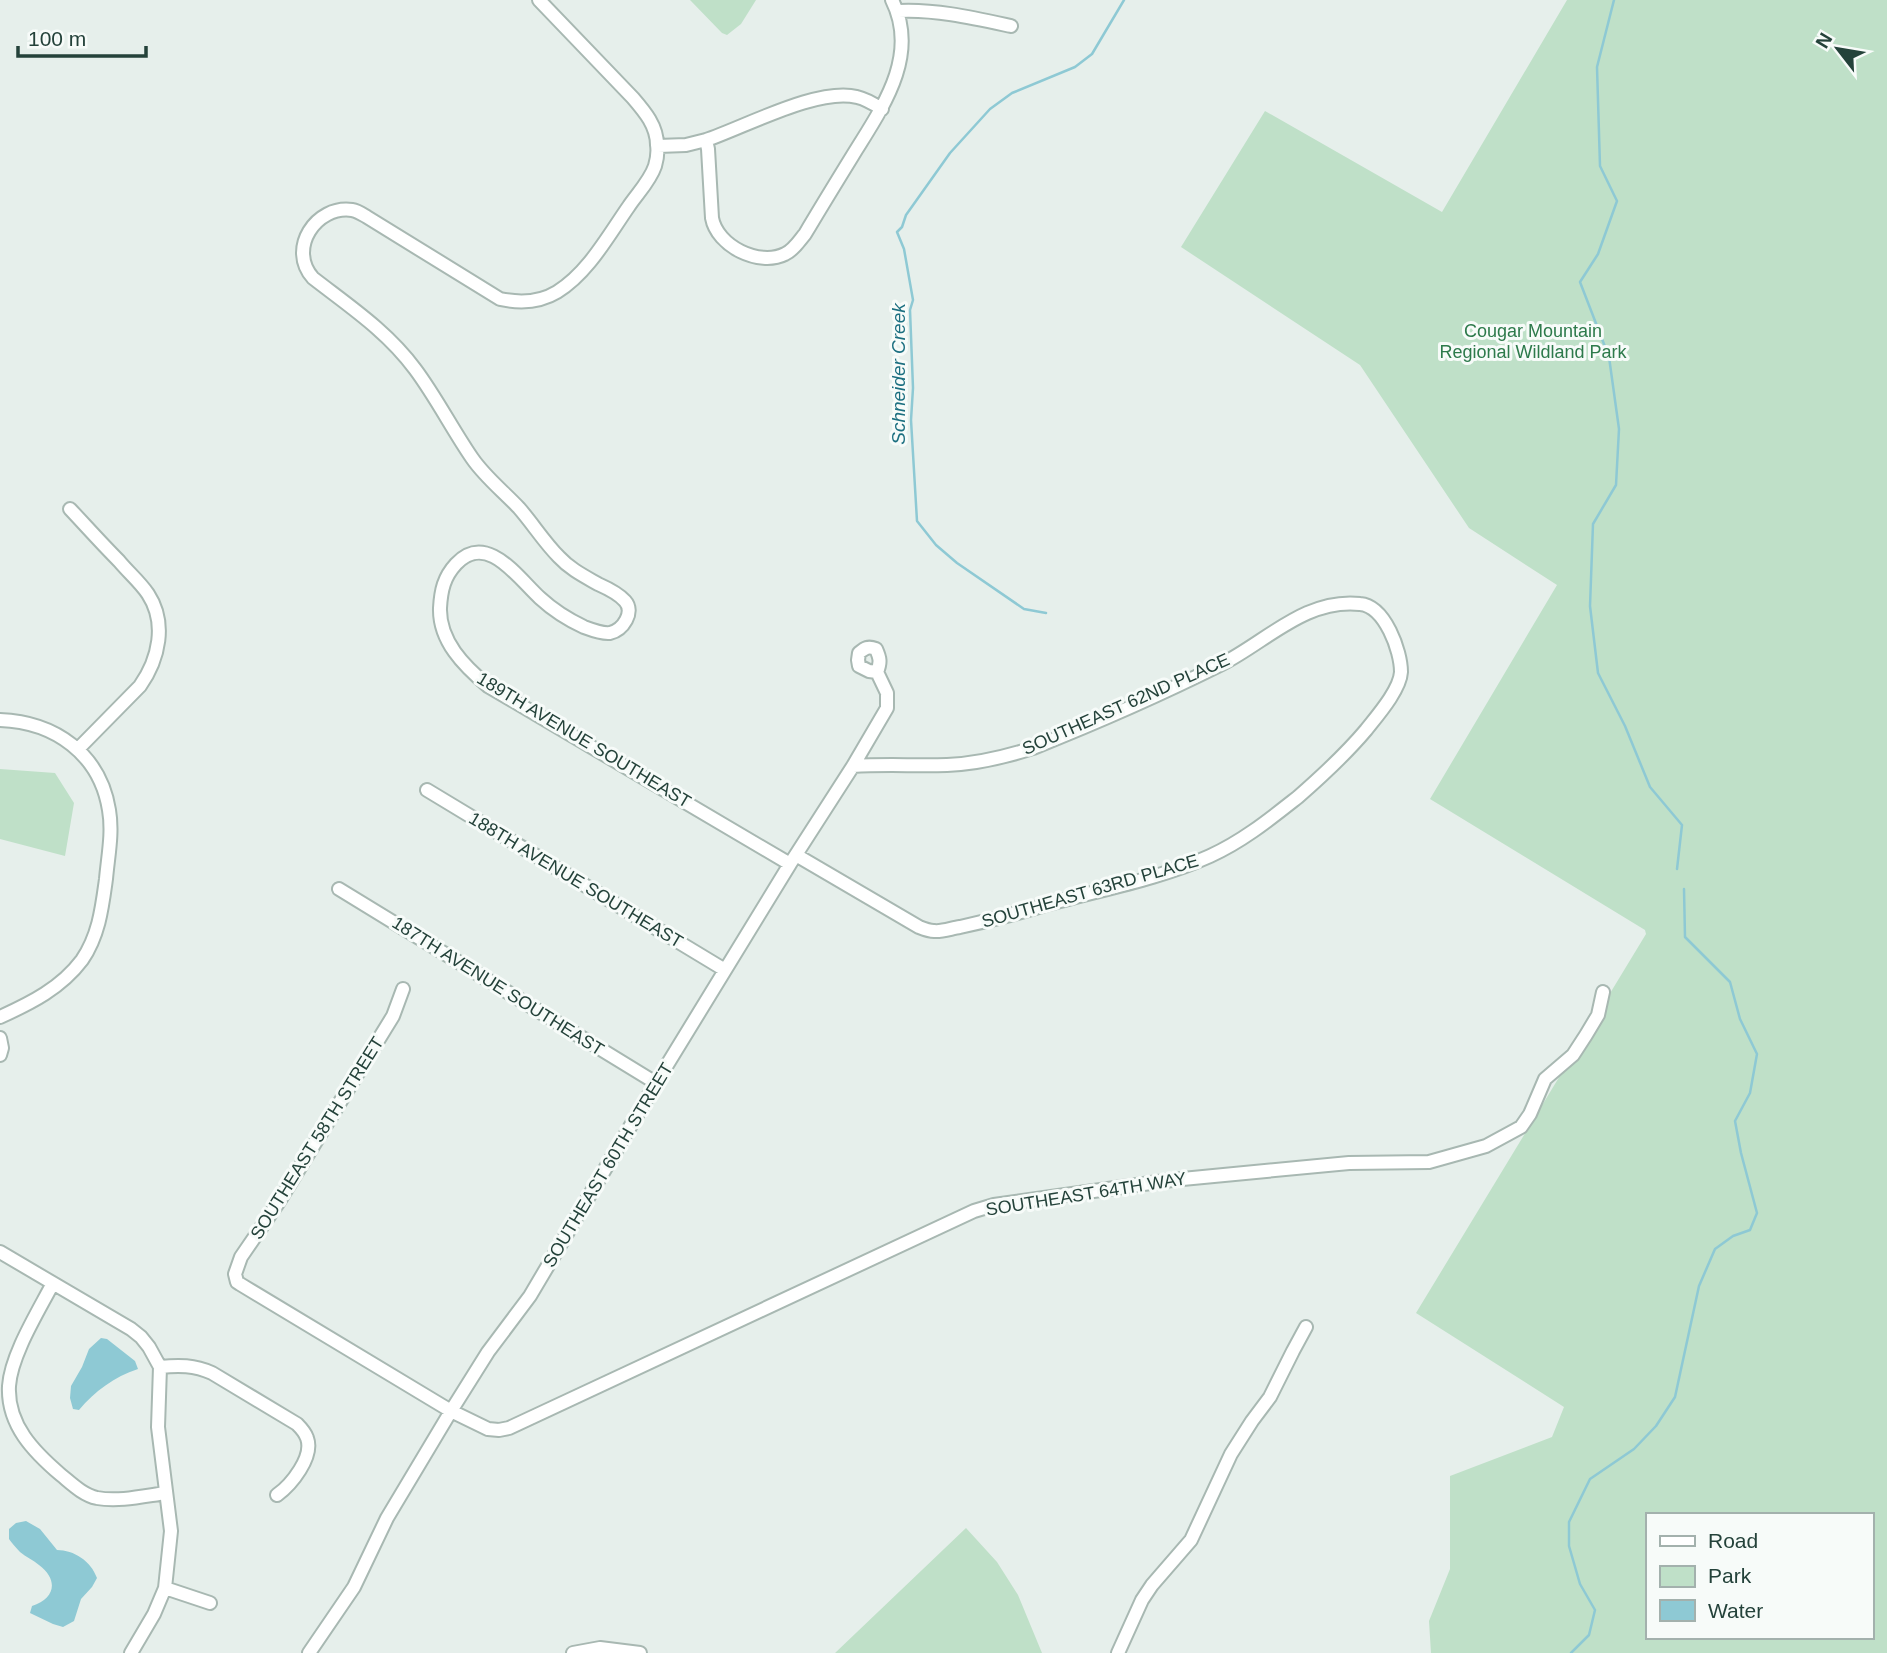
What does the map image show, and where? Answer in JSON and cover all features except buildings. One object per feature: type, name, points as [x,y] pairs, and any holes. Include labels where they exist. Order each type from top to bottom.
[{"type":"street","points":[[539,0],[646,113],[656,133],[658,146],[706,141],[820,97],[857,97],[882,109]]},
{"type":"street","points":[[706,141],[712,218],[716,230],[736,248],[755,257],[784,255],[805,234],[882,109],[897,75],[900,59],[902,37],[895,6],[1011,26]]},
{"type":"street","name":"189TH AVENUE SOUTHEAST","points":[[658,146],[655,166],[649,177],[595,255],[580,273],[557,292],[532,301],[500,299],[358,212],[350,210],[333,213],[315,223],[301,256],[313,278],[389,338],[415,369],[479,467],[519,509],[559,558],[627,603],[629,610],[623,625],[618,630],[604,633],[584,627],[542,600],[508,567],[489,554],[475,552],[467,555],[448,573],[443,582],[441,625],[453,651],[474,675],[488,686],[793,860],[919,927],[936,931]]},
{"type":"street","points":[[70,509],[147,593],[157,614],[159,630],[159,645],[148,674],[78,750]]},
{"type":"street","name":"SOUTHEAST 62ND PLACE","points":[[853,766],[948,765],[1006,757],[1056,739],[1224,663],[1307,612],[1345,604]]},
{"type":"street","name":"SOUTHEAST 63RD PLACE","points":[[936,931],[1005,916],[1148,878],[1209,856],[1243,839],[1270,820],[1331,768],[1356,742],[1399,682],[1401,672],[1386,623],[1375,609],[1361,604],[1345,604]]},
{"type":"street","name":"SOUTHEAST 60TH STREET","points":[[312,1652],[354,1587],[387,1518],[451,1411],[488,1352],[530,1296],[656,1083],[887,708],[887,693],[877,672]]},
{"type":"street","points":[[0,720],[26,722],[45,729],[66,739],[78,750],[98,778],[109,810],[111,831],[100,923],[82,959],[63,981],[33,1002],[0,1017]]},
{"type":"street","name":"188TH AVENUE SOUTHEAST","points":[[427,790],[725,970]]},
{"type":"street","name":"187TH AVENUE SOUTHEAST","points":[[339,889],[656,1083]]},
{"type":"street","name":"SOUTHEAST 58TH STREET","points":[[240,1284],[235,1274],[236,1266],[380,1038],[393,1016],[403,989]]},
{"type":"street","name":"SOUTHEAST 64TH WAY","points":[[240,1284],[451,1411],[488,1429],[509,1428],[974,1211],[994,1205],[1172,1180],[1349,1163],[1429,1162],[1486,1146],[1521,1127],[1530,1114],[1545,1079],[1573,1055],[1586,1035],[1598,1015],[1603,992]]},
{"type":"street","points":[[0,1038],[0,1055]]},
{"type":"street","points":[[0,1252],[141,1337],[160,1367],[158,1427],[171,1531],[165,1588],[155,1614],[131,1653]]},
{"type":"street","points":[[53,1283],[19,1351],[9,1384],[11,1410],[23,1437],[42,1459],[87,1494],[97,1498],[118,1499],[166,1493]]},
{"type":"street","points":[[1118,1653],[1142,1600],[1191,1540],[1231,1454],[1270,1396],[1306,1327]]},
{"type":"street","points":[[160,1367],[187,1365],[200,1368],[297,1424],[307,1436],[307,1455],[291,1483],[276,1495]]},
{"type":"street","points":[[165,1588],[210,1603]]},
{"type":"street","points":[[572,1653],[600,1648],[640,1653]]},
{"type":"green space","points":[[690,0],[756,0],[741,24],[727,35]]},
{"type":"green space","name":"Cougar Mountain Regional Wildland Park","points":[[1567,0],[1887,0],[1887,1653],[1431,1653],[1429,1621],[1450,1569],[1450,1476],[1552,1437],[1564,1407],[1416,1313],[1646,934],[1645,930],[1430,799],[1557,585],[1469,528],[1360,365],[1181,247],[1265,111],[1442,212]]},
{"type":"green space","points":[[0,769],[55,773],[74,803],[65,856],[0,839]]},
{"type":"green space","points":[[966,1528],[997,1562],[1018,1595],[1042,1653],[835,1653]]},
{"type":"water","points":[[101,1338],[107,1339],[135,1361],[138,1369],[106,1385],[79,1410],[73,1409],[71,1386],[89,1349]]},
{"type":"water","points":[[26,1521],[40,1529],[57,1550],[70,1552],[86,1562],[97,1578],[81,1599],[74,1621],[63,1627],[30,1613],[32,1606],[50,1594],[52,1583],[45,1571],[20,1552],[9,1539],[9,1529],[16,1523]]},
{"type":"waterway","name":"Schneider Creek","points":[[1046,613],[1024,609],[957,563],[936,545],[917,521],[911,420],[913,388],[910,310],[913,300],[904,249],[897,232],[950,153],[990,109],[1012,93],[1075,67],[1092,54],[1124,0]]},
{"type":"waterway","points":[[1614,0],[1597,67],[1600,166],[1617,201],[1598,254],[1580,282],[1609,357],[1619,429],[1616,485],[1593,524],[1590,606],[1598,673],[1625,726],[1650,787],[1682,825],[1677,869]]},
{"type":"waterway","points":[[1571,1653],[1589,1635],[1595,1610],[1580,1584],[1569,1546],[1569,1522],[1590,1479],[1634,1449],[1656,1426],[1675,1397],[1699,1286],[1715,1249],[1733,1236],[1750,1230],[1757,1213],[1735,1121],[1750,1093],[1757,1054],[1740,1019],[1730,982],[1685,937],[1684,889]]}]
